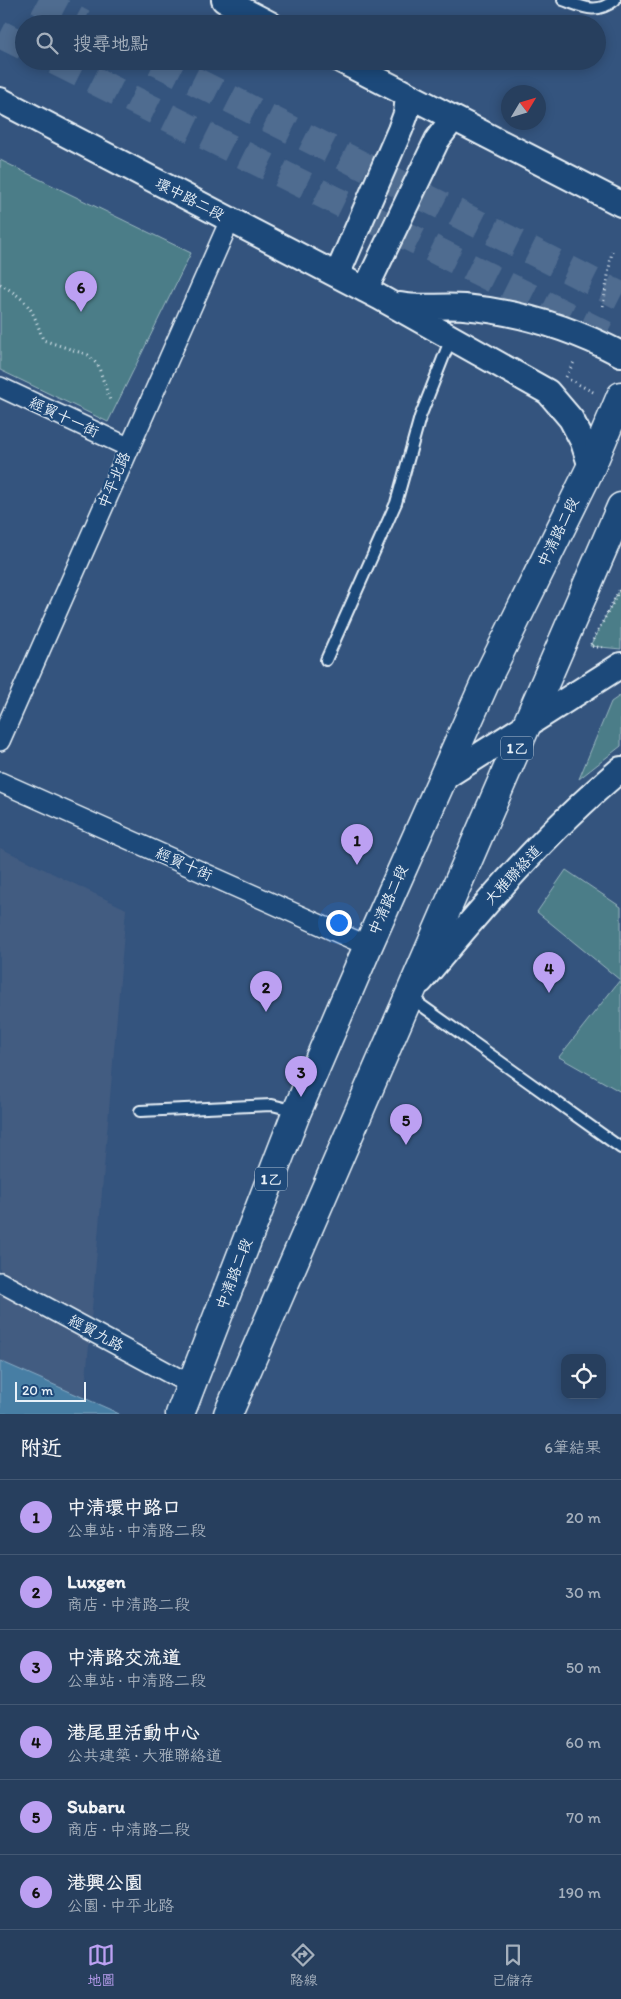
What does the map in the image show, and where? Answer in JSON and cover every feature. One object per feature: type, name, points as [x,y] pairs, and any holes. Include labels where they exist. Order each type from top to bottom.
[{"type":"main road","name":"中清路二段","points":[[180,1414],[298,1111],[368,946],[489,674],[591,467],[608,394]]},
{"type":"main road","name":"1乙","points":[[228,1414],[412,994],[621,506]]},
{"type":"street","points":[[224,0],[253,15]]},
{"type":"street","points":[[359,70],[621,204]]},
{"type":"street","points":[[337,275],[400,130],[406,114],[408,96]]},
{"type":"street","name":"環中路二段","points":[[0,100],[337,275],[548,392],[571,419],[583,442],[591,467]]},
{"type":"street","points":[[372,294],[438,140],[449,124],[456,119]]},
{"type":"street","name":"中平北路","points":[[0,742],[128,447],[230,220]]},
{"type":"street","name":"環中路二段","points":[[372,294],[397,304],[411,307],[464,307],[525,316],[590,338],[621,354]]},
{"type":"street","name":"經貿十一街","points":[[0,387],[128,447]]},
{"type":"street","points":[[442,779],[528,723],[615,657]]},
{"type":"street","name":"大雅聯絡道","points":[[412,994],[492,896],[579,804],[621,769]]},
{"type":"street","name":"經貿十街","points":[[0,782],[368,946]]},
{"type":"street","name":"經貿九路","points":[[0,1282],[191,1385]]},
{"type":"lane","points":[[563,0],[594,9],[604,8],[615,0]]},
{"type":"lane","points":[[326,660],[396,503],[420,417],[451,338]]},
{"type":"lane","points":[[412,994],[621,1148]]},
{"type":"lane","points":[[140,1111],[272,1105],[298,1111]]},
{"type":"path","points":[[603,306],[612,251]]},
{"type":"path","points":[[0,284],[18,295],[34,311],[44,340],[88,354],[98,366],[111,403]]},
{"type":"path","points":[[565,378],[574,360]]},
{"type":"path","points":[[560,379],[565,378],[608,394]]},
{"type":"path","points":[[615,657],[590,646],[621,587]]},
{"type":"shaded area","points":[[0,848],[126,909],[83,1414],[0,1414]]},
{"type":"shaded area","points":[[0,1361],[109,1409],[119,1414],[0,1414]]},
{"type":"green space","points":[[0,160],[191,253],[108,422],[0,370]]},
{"type":"green space","points":[[621,587],[621,649],[590,646]]},
{"type":"green space","points":[[621,695],[621,746],[579,779],[611,702]]},
{"type":"green space","points":[[566,870],[621,907],[621,1092],[559,1057],[620,980],[537,912]]},
{"type":"tunnel","points":[[38,0],[66,15]]},
{"type":"tunnel","points":[[0,34],[15,42]]},
{"type":"tunnel","points":[[73,70],[620,342]]},
{"type":"tunnel","points":[[173,70],[621,296]]},
{"type":"place","name":"港興公園","points":[[81,312]]},
{"type":"place","name":"中清環中路口","points":[[357,865]]},
{"type":"place","name":"港尾里活動中心","points":[[549,993]]},
{"type":"place","name":"Luxgen","points":[[266,1012]]},
{"type":"place","name":"中清路交流道","points":[[301,1097]]},
{"type":"place","name":"Subaru","points":[[406,1145]]}]
